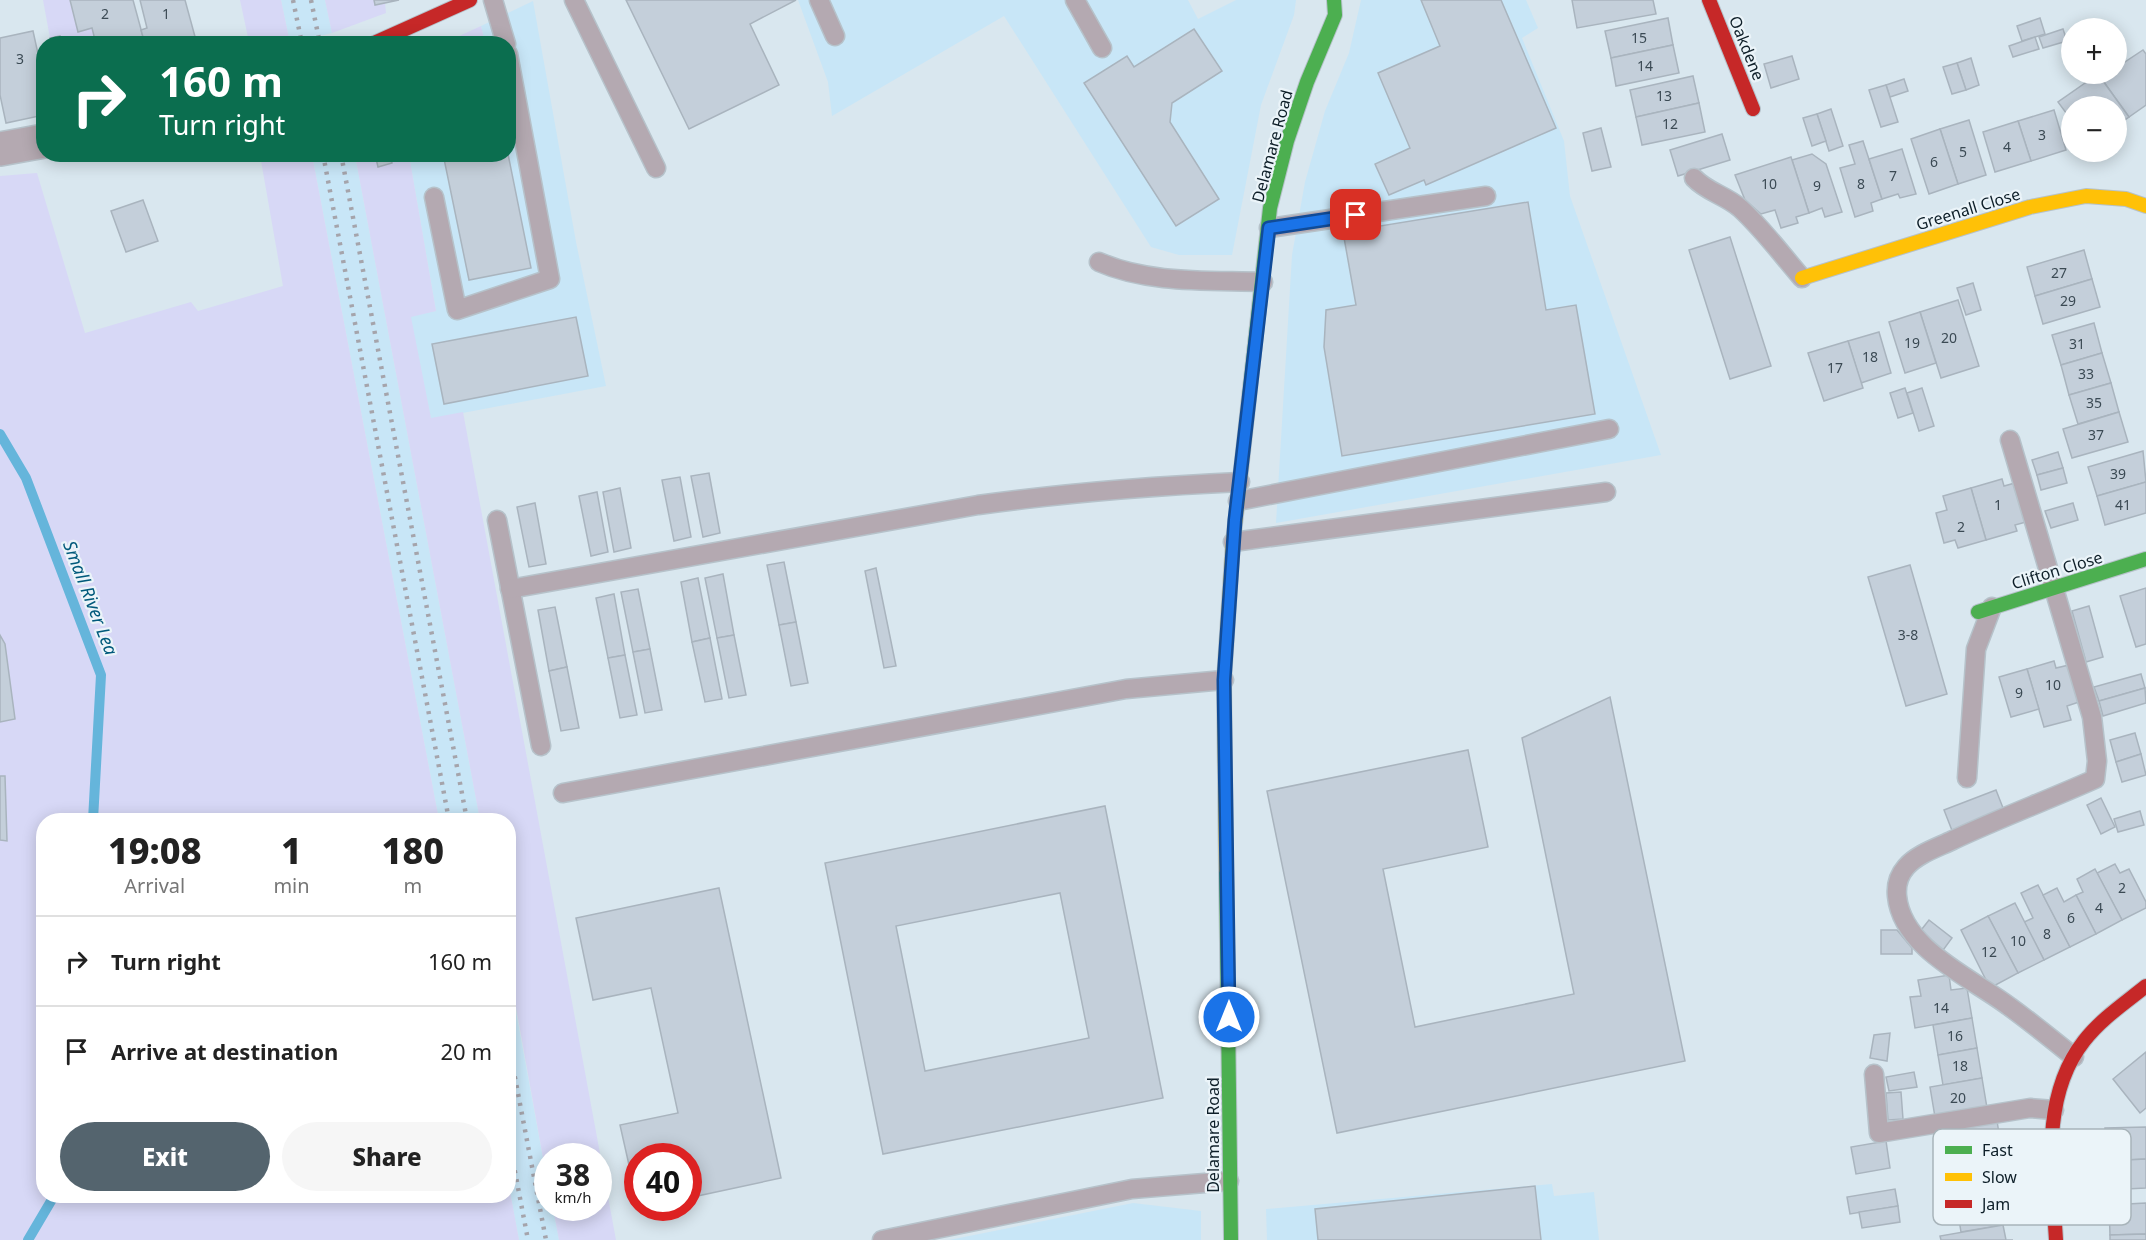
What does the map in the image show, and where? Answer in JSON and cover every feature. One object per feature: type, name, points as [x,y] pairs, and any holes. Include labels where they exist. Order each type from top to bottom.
[{"type":"street","name":"Delamare Road","points":[[1231,1240],[1229,926],[1224,680],[1233,542],[1270,208],[1287,141],[1307,82],[1335,15],[1334,0]]},
{"type":"street","name":"Oakdene","points":[[1709,0],[1753,109]]},
{"type":"street","points":[[390,36],[467,1]]},
{"type":"street","points":[[0,149],[36,142]]},
{"type":"street","name":"Greenall Close","points":[[1802,278],[2030,207],[2086,196],[2126,199],[2146,206]]},
{"type":"street","name":"Clifton Close","points":[[1985,609],[2146,559]]},
{"type":"street","points":[[2054,1129],[2055,1110],[2064,1076],[2084,1041],[2146,986]]},
{"type":"street","points":[[2055,1225],[2056,1240]]},
{"type":"lane","points":[[493,0],[499,11],[504,36]]},
{"type":"lane","points":[[574,0],[656,168]]},
{"type":"lane","points":[[819,0],[835,36]]},
{"type":"lane","points":[[1075,0],[1102,48]]},
{"type":"lane","points":[[434,197],[457,310],[549,279],[516,98]]},
{"type":"lane","points":[[1694,178],[1705,189],[1725,196],[1741,209],[1802,278]]},
{"type":"lane","points":[[1269,228],[1486,196]]},
{"type":"lane","points":[[1099,262],[1123,273],[1263,282]]},
{"type":"lane","points":[[1238,501],[1610,429]]},
{"type":"lane","points":[[2010,440],[2092,717],[2097,760],[2095,779],[2027,806],[1930,851],[1906,866],[1896,886],[1898,907],[1904,923],[1914,937],[2074,1057]]},
{"type":"lane","points":[[510,589],[954,509],[1036,497],[1155,486],[1240,482]]},
{"type":"lane","points":[[1233,542],[1606,492]]},
{"type":"lane","points":[[497,520],[541,746]]},
{"type":"lane","points":[[1967,778],[1976,650],[1985,609]]},
{"type":"lane","points":[[562,793],[1126,689],[1224,680]]},
{"type":"lane","points":[[1874,1074],[1879,1133],[2030,1108],[2055,1110]]},
{"type":"lane","points":[[882,1240],[1132,1189],[1229,1181]]},
{"type":"shaded area","points":[[43,0],[70,0],[78,31],[92,28],[94,36],[60,36],[50,36]]},
{"type":"shaded area","points":[[240,0],[281,0],[289,36],[248,36]]},
{"type":"shaded area","points":[[281,0],[325,0],[332,33],[319,36],[289,36]]},
{"type":"shaded area","points":[[325,0],[374,0],[385,3],[386,13],[332,33]]},
{"type":"shaded area","points":[[798,0],[1188,0],[1198,19],[1236,0],[1296,0],[1294,15],[1261,105],[1232,255],[1179,255],[1151,247],[1004,16],[832,116],[828,82]]},
{"type":"shaded area","points":[[1361,0],[1526,0],[1538,28],[1522,38],[1564,141],[1570,196],[1661,455],[1276,523],[1292,255],[1305,182],[1325,111],[1349,53]]},
{"type":"shaded area","points":[[533,1],[576,242],[606,386],[431,419],[410,316],[436,311],[410,162],[516,162],[516,36],[483,36],[481,26]]},
{"type":"shaded area","points":[[481,26],[483,36],[459,36]]},
{"type":"shaded area","points":[[261,162],[313,162],[438,813],[36,813],[36,1203],[512,1203],[519,1240],[0,1240],[0,176],[37,173],[85,333],[191,302],[198,311],[283,286]]},
{"type":"shaded area","points":[[313,162],[356,162],[479,813],[438,813]]},
{"type":"shaded area","points":[[356,162],[410,162],[436,311],[411,317],[431,418],[463,412],[598,1143],[540,1143],[516,1007],[516,813],[479,813]]},
{"type":"shaded area","points":[[516,1011],[540,1143],[534,1143],[534,1221],[555,1221],[559,1240],[519,1240],[512,1203],[516,1203]]},
{"type":"shaded area","points":[[1552,1184],[1554,1196],[1594,1192],[1599,1240],[1267,1240],[1266,1209]]},
{"type":"shaded area","points":[[1133,1203],[1201,1211],[1201,1240],[949,1240]]},
{"type":"shaded area","points":[[612,1218],[616,1240],[559,1240],[555,1221],[612,1221]]},
{"type":"building","points":[[70,0],[133,0],[143,36],[94,36],[92,28],[78,32]]},
{"type":"building","points":[[140,0],[185,0],[195,36],[143,36],[141,30],[147,28]]},
{"type":"building","points":[[374,0],[399,0],[375,5]]},
{"type":"building","points":[[626,0],[796,0],[750,24],[779,85],[689,129]]},
{"type":"building","points":[[1421,0],[1501,0],[1556,128],[1426,185],[1424,180],[1389,195],[1375,164],[1410,148],[1378,73],[1440,46]]},
{"type":"building","points":[[1572,0],[1653,0],[1656,14],[1577,28]]},
{"type":"building","points":[[1668,18],[1673,45],[1611,58],[1605,31]]},
{"type":"building","points":[[2040,18],[2045,34],[2022,41],[2017,26]]},
{"type":"building","points":[[1194,29],[1222,71],[1172,103],[1170,122],[1219,199],[1176,226],[1084,83],[1127,56],[1134,67]]},
{"type":"building","points":[[2061,30],[2061,43],[2043,48],[2039,37]]},
{"type":"building","points":[[33,31],[36,45],[36,117],[6,123],[0,95],[0,38]]},
{"type":"building","points":[[2035,37],[2039,49],[2013,57],[2009,46]]},
{"type":"building","points":[[1673,45],[1679,73],[1616,86],[1611,58]]},
{"type":"building","points":[[2143,50],[2146,54],[2146,105],[2129,117],[2127,96],[2114,96],[2105,84],[2127,84],[2127,61]]},
{"type":"building","points":[[1792,56],[1799,79],[1771,88],[1764,64]]},
{"type":"building","points":[[1971,58],[1979,85],[1966,90],[1957,63]]},
{"type":"building","points":[[1957,63],[1966,90],[1952,94],[1943,67]]},
{"type":"building","points":[[1693,76],[1699,103],[1636,117],[1630,90]]},
{"type":"building","points":[[1904,79],[1908,91],[1890,97],[1886,85]]},
{"type":"building","points":[[2084,84],[2105,84],[2114,96],[2067,96]]},
{"type":"building","points":[[1886,85],[1898,122],[1881,127],[1869,90]]},
{"type":"building","points":[[1699,103],[1705,132],[1642,145],[1636,117]]},
{"type":"building","points":[[1831,109],[1843,146],[1829,151],[1817,114]]},
{"type":"building","points":[[2054,110],[2061,133],[2061,152],[2031,161],[2018,121]]},
{"type":"building","points":[[1817,114],[1826,141],[1812,146],[1803,118]]},
{"type":"building","points":[[1969,120],[1986,175],[1958,184],[1940,129]]},
{"type":"building","points":[[2018,121],[2031,161],[1995,172],[1983,132]]},
{"type":"building","points":[[1601,128],[1611,167],[1592,171],[1583,133]]},
{"type":"building","points":[[1940,129],[1958,184],[1929,194],[1911,139]]},
{"type":"building","points":[[1722,134],[1730,160],[1678,176],[1670,150]]},
{"type":"building","points":[[1863,141],[1882,199],[1871,203],[1873,211],[1855,217],[1840,168],[1855,164],[1849,145]]},
{"type":"building","points":[[1902,149],[1916,194],[1900,198],[1898,194],[1882,199],[1869,159]]},
{"type":"building","points":[[1812,154],[1826,164],[1842,212],[1825,217],[1822,208],[1809,213],[1792,160]]},
{"type":"building","points":[[1791,157],[1809,213],[1796,217],[1798,223],[1781,228],[1775,210],[1761,214],[1745,200],[1735,175]]},
{"type":"building","points":[[377,162],[392,162],[392,163],[378,167]]},
{"type":"building","points":[[445,162],[510,162],[531,268],[469,280]]},
{"type":"building","points":[[143,200],[158,241],[126,252],[111,211]]},
{"type":"building","points":[[1528,202],[1546,310],[1576,305],[1595,414],[1342,456],[1324,347],[1326,310],[1356,305],[1343,232]]},
{"type":"building","points":[[1730,237],[1771,366],[1730,379],[1689,250]]},
{"type":"building","points":[[2084,250],[2092,279],[2035,296],[2027,267]]},
{"type":"building","points":[[2092,279],[2100,307],[2043,324],[2035,296]]},
{"type":"building","points":[[1973,283],[1981,310],[1966,315],[1957,288]]},
{"type":"building","points":[[1958,300],[1979,366],[1941,378],[1920,312]]},
{"type":"building","points":[[1920,312],[1936,363],[1905,373],[1889,322]]},
{"type":"building","points":[[576,317],[588,376],[444,404],[432,344]]},
{"type":"building","points":[[2094,323],[2102,353],[2061,365],[2052,335]]},
{"type":"building","points":[[1879,332],[1891,373],[1861,383],[1848,341]]},
{"type":"building","points":[[1848,341],[1863,388],[1824,401],[1808,353]]},
{"type":"building","points":[[2102,353],[2111,383],[2069,395],[2061,365]]},
{"type":"building","points":[[2111,383],[2119,412],[2078,424],[2069,395]]},
{"type":"building","points":[[1905,388],[1913,413],[1898,418],[1890,393]]},
{"type":"building","points":[[1922,388],[1934,426],[1919,431],[1907,393]]},
{"type":"building","points":[[2119,412],[2128,442],[2072,458],[2063,429]]},
{"type":"building","points":[[2143,451],[2146,482],[2097,496],[2088,467]]},
{"type":"building","points":[[2058,452],[2063,468],[2037,475],[2032,460]]},
{"type":"building","points":[[2063,468],[2067,483],[2041,490],[2037,475]]},
{"type":"building","points":[[709,473],[720,533],[703,537],[691,476]]},
{"type":"building","points":[[680,477],[691,537],[674,541],[662,480]]},
{"type":"building","points":[[2002,479],[2004,486],[2015,483],[2026,522],[2015,525],[2017,531],[1986,540],[1971,488]]},
{"type":"building","points":[[2146,482],[2146,513],[2105,525],[2097,496]]},
{"type":"building","points":[[620,488],[631,548],[614,552],[603,492]]},
{"type":"building","points":[[1971,488],[1986,540],[1958,548],[1955,540],[1944,543],[1936,513],[1947,510],[1943,496]]},
{"type":"building","points":[[597,492],[608,552],[591,556],[579,496]]},
{"type":"building","points":[[535,503],[546,564],[529,567],[517,507]]},
{"type":"building","points":[[2073,503],[2078,520],[2051,528],[2045,511]]},
{"type":"building","points":[[784,562],[796,622],[779,625],[767,565]]},
{"type":"building","points":[[1910,565],[1947,694],[1906,706],[1868,577]]},
{"type":"building","points":[[876,568],[896,666],[884,668],[865,571]]},
{"type":"building","points":[[723,574],[734,635],[717,638],[705,578]]},
{"type":"building","points":[[698,578],[710,638],[692,642],[681,582]]},
{"type":"building","points":[[2146,588],[2146,644],[2136,647],[2120,596]]},
{"type":"building","points":[[638,589],[650,649],[633,652],[621,592]]},
{"type":"building","points":[[614,594],[625,655],[608,658],[596,598]]},
{"type":"building","points":[[2089,606],[2103,657],[2086,662],[2072,611]]},
{"type":"building","points":[[555,607],[567,667],[549,671],[538,610]]},
{"type":"building","points":[[796,622],[808,683],[791,686],[779,625]]},
{"type":"building","points":[[0,635],[5,644],[15,719],[0,722]]},
{"type":"building","points":[[734,635],[746,695],[729,698],[717,638]]},
{"type":"building","points":[[710,638],[722,699],[705,702],[692,642]]},
{"type":"building","points":[[650,649],[662,710],[645,713],[633,652]]},
{"type":"building","points":[[625,655],[637,715],[620,718],[608,658]]},
{"type":"building","points":[[2054,661],[2056,668],[2069,665],[2079,702],[2067,706],[2071,720],[2044,727],[2027,669]]},
{"type":"building","points":[[567,667],[579,728],[561,731],[549,671]]},
{"type":"building","points":[[2027,669],[2039,709],[2011,717],[1999,677]]},
{"type":"building","points":[[2141,674],[2145,688],[2099,701],[2094,687]]},
{"type":"building","points":[[2145,688],[2146,703],[2103,716],[2099,701]]},
{"type":"building","points":[[1610,697],[1685,1061],[1337,1133],[1267,791],[1468,750],[1488,847],[1383,869],[1415,1027],[1574,994],[1522,738]]},
{"type":"building","points":[[2135,733],[2141,754],[2116,762],[2110,740]]},
{"type":"building","points":[[2141,754],[2146,775],[2122,782],[2116,762]]},
{"type":"building","points":[[0,776],[5,776],[7,841],[0,840]]},
{"type":"building","points":[[1996,790],[2005,813],[1953,833],[1944,810]]},
{"type":"building","points":[[2101,798],[2115,827],[2101,834],[2087,805]]},
{"type":"building","points":[[1105,806],[1163,1098],[883,1154],[825,863]],"holes":[[[1060,893],[1089,1038],[925,1071],[896,926]]]},
{"type":"building","points":[[2140,811],[2144,825],[2118,832],[2114,819]]},
{"type":"building","points":[[2115,864],[2120,873],[2129,869],[2146,902],[2146,908],[2122,920],[2097,873]]},
{"type":"building","points":[[2095,869],[2122,920],[2096,934],[2076,895],[2083,892],[2077,879]]},
{"type":"building","points":[[2038,885],[2070,947],[2044,960],[2024,922],[2033,918],[2021,893]]},
{"type":"building","points":[[719,888],[781,1178],[702,1195],[702,1143],[624,1143],[620,1125],[678,1113],[651,988],[593,1000],[576,918]]},
{"type":"building","points":[[2057,888],[2064,902],[2076,895],[2096,934],[2070,947],[2043,895]]},
{"type":"building","points":[[2015,903],[2044,960],[2018,973],[1988,916]]},
{"type":"building","points":[[1988,916],[2018,973],[1990,988],[1961,930]]},
{"type":"building","points":[[1929,920],[1952,938],[1941,953],[1918,934]]},
{"type":"building","points":[[1881,930],[1897,930],[1912,948],[1912,954],[1881,954]]},
{"type":"building","points":[[1949,975],[1951,990],[1967,988],[1972,1018],[1915,1028],[1910,997],[1921,996],[1918,980]]},
{"type":"building","points":[[1972,1018],[1977,1048],[1938,1055],[1933,1025]]},
{"type":"building","points":[[1890,1033],[1887,1061],[1870,1058],[1874,1035]]},
{"type":"building","points":[[1977,1048],[1982,1078],[1943,1085],[1938,1055]]},
{"type":"building","points":[[2146,1052],[2146,1108],[2140,1113],[2113,1079]]},
{"type":"building","points":[[1914,1072],[1917,1087],[1889,1091],[1886,1077]]},
{"type":"building","points":[[1982,1078],[1987,1108],[1935,1117],[1930,1087]]},
{"type":"building","points":[[1901,1092],[1903,1119],[1888,1120],[1886,1093]]},
{"type":"building","points":[[1997,1121],[1998,1129],[1954,1129]]},
{"type":"building","points":[[2146,1127],[2146,1159],[2131,1160],[2131,1129],[2105,1128]]},
{"type":"building","points":[[1886,1141],[1890,1168],[1856,1174],[1851,1147]]},
{"type":"building","points":[[2146,1159],[2146,1188],[2131,1189],[2131,1160]]},
{"type":"building","points":[[1535,1186],[1541,1240],[1318,1240],[1315,1209]]},
{"type":"building","points":[[1895,1189],[1898,1206],[1850,1214],[1847,1197]]},
{"type":"building","points":[[2146,1203],[2146,1234],[2110,1235],[2110,1225],[2131,1225],[2131,1204]]},
{"type":"building","points":[[1898,1206],[1900,1222],[1862,1228],[1859,1212]]},
{"type":"building","points":[[1960,1225],[2003,1225],[1961,1232]]},
{"type":"building","points":[[2003,1225],[2006,1240],[1941,1240],[1940,1236]]},
{"type":"building","points":[[2146,1234],[2146,1240],[2110,1240],[2110,1235]]},
{"type":"waterway","name":"Small River Lea","points":[[0,434],[26,478],[101,675],[93,813]]},
{"type":"waterway","name":"Small River Lea","points":[[28,1240],[50,1203]]},
{"type":"railway","points":[[293,0],[300,36]]},
{"type":"railway","points":[[311,0],[318,36]]},
{"type":"railway","points":[[325,162],[448,813]]},
{"type":"railway","points":[[343,162],[466,813]]},
{"type":"railway","points":[[516,1083],[546,1240]]},
{"type":"railway","points":[[516,1177],[528,1240]]},
{"type":"traffic: fast","points":[[1249,398],[1270,208],[1287,141],[1307,82],[1335,15],[1334,0]]},
{"type":"traffic: fast","points":[[1978,612],[2146,559]]},
{"type":"traffic: fast","points":[[1226,869],[1231,1240]]},
{"type":"traffic: slow","points":[[1802,278],[2030,207],[2086,196],[2126,199],[2146,206]]},
{"type":"traffic: slow","points":[[1226,869],[1224,680],[1233,542],[1249,398]]},
{"type":"traffic: jam","points":[[390,36],[470,0]]},
{"type":"traffic: jam","points":[[1709,0],[1753,109]]},
{"type":"traffic: jam","points":[[2053,1129],[2060,1086],[2070,1063],[2084,1041],[2113,1012],[2146,986]]},
{"type":"traffic: jam","points":[[2055,1225],[2056,1240]]},
{"type":"route","points":[[1229,1017],[1224,680],[1235,520],[1269,228],[1356,215]]}]
